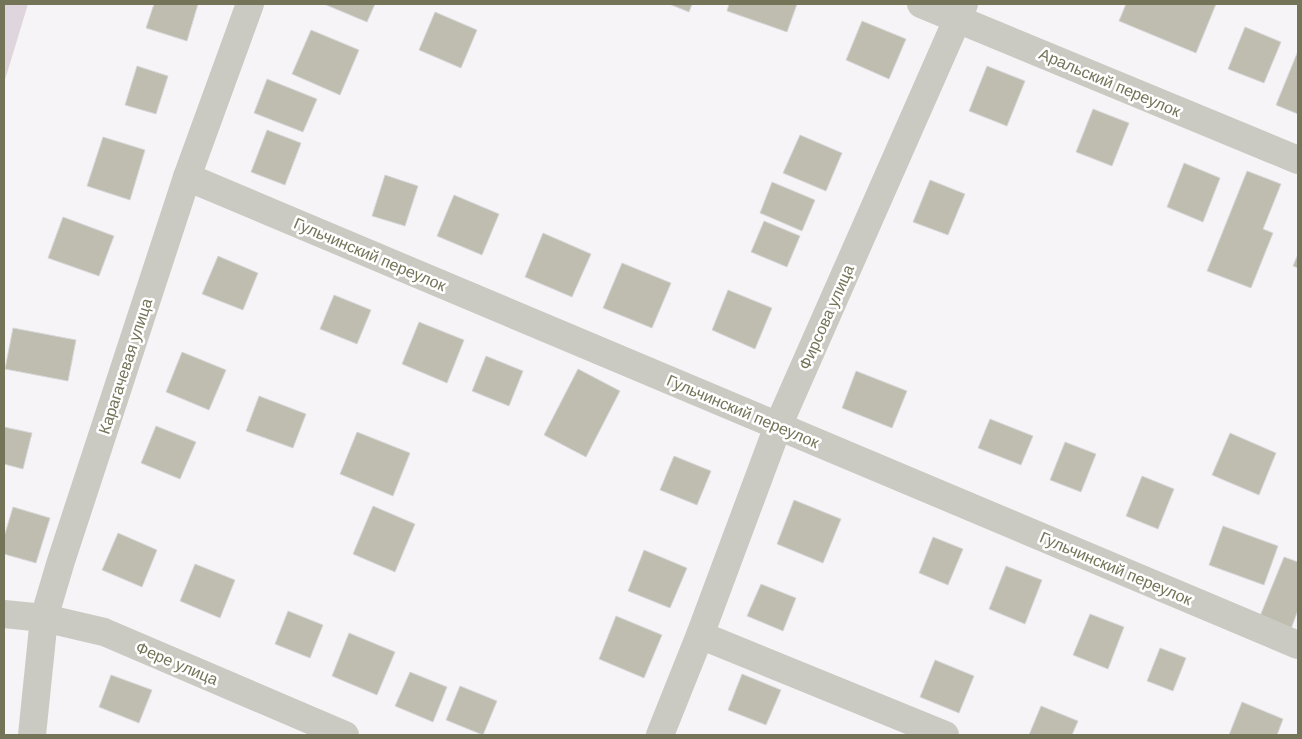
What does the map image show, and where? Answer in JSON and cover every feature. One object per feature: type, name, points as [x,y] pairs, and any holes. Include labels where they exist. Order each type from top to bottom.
[{"type":"street","name":"Карагачевая улица","points":[[32,735],[44,618],[188,176],[250,4]]},
{"type":"street","name":"Аральский переулок","points":[[921,4],[961,11],[1298,160]]},
{"type":"street","name":"Фирсова улица","points":[[660,735],[700,635],[778,426],[961,11]]},
{"type":"street","name":"Гульчинский переулок","points":[[188,176],[1298,645]]},
{"type":"street","name":"Фере улица","points":[[4,614],[44,618],[104,632],[345,735]]},
{"type":"street","points":[[700,635],[945,735]]},
{"type":"shaded area","points":[[4,4],[28,4],[4,83]]},
{"type":"building","points":[[154,4],[198,4],[187,41],[146,28]]},
{"type":"building","points":[[324,4],[375,4],[367,22]]},
{"type":"building","points":[[669,4],[692,4],[689,12]]},
{"type":"building","points":[[729,4],[797,4],[787,32],[727,11]]},
{"type":"building","points":[[1126,4],[1216,4],[1196,53],[1119,21]]},
{"type":"building","points":[[435,12],[477,30],[461,68],[419,50]]},
{"type":"building","points":[[862,21],[906,39],[889,79],[846,60]]},
{"type":"building","points":[[1245,27],[1281,42],[1264,83],[1228,69]]},
{"type":"building","points":[[311,30],[359,50],[340,95],[292,74]]},
{"type":"building","points":[[1298,51],[1298,114],[1276,105]]},
{"type":"building","points":[[137,66],[168,76],[156,114],[125,105]]},
{"type":"building","points":[[987,66],[1025,81],[1007,126],[969,111]]},
{"type":"building","points":[[267,79],[317,99],[303,132],[254,113]]},
{"type":"building","points":[[1093,109],[1129,123],[1112,166],[1076,152]]},
{"type":"building","points":[[267,130],[301,143],[285,185],[251,172]]},
{"type":"building","points":[[800,135],[842,153],[826,191],[783,173]]},
{"type":"building","points":[[103,137],[145,150],[130,200],[87,186]]},
{"type":"building","points":[[1184,163],[1220,178],[1203,222],[1167,207]]},
{"type":"building","points":[[1247,171],[1281,184],[1263,229],[1273,233],[1251,288],[1207,271]]},
{"type":"building","points":[[385,175],[418,186],[405,226],[372,216]]},
{"type":"building","points":[[930,180],[965,194],[948,235],[913,222]]},
{"type":"building","points":[[772,182],[815,200],[802,231],[760,213]]},
{"type":"building","points":[[454,195],[499,214],[482,255],[437,236]]},
{"type":"building","points":[[63,217],[114,236],[99,276],[48,258]]},
{"type":"building","points":[[764,221],[800,236],[787,267],[751,252]]},
{"type":"building","points":[[543,233],[591,254],[572,297],[525,277]]},
{"type":"building","points":[[1298,254],[1298,268],[1293,266]]},
{"type":"building","points":[[218,256],[258,273],[243,310],[202,294]]},
{"type":"building","points":[[622,263],[671,283],[652,328],[603,308]]},
{"type":"building","points":[[728,290],[772,308],[755,349],[712,330]]},
{"type":"building","points":[[334,295],[371,310],[357,344],[320,329]]},
{"type":"building","points":[[419,322],[464,340],[447,383],[402,364]]},
{"type":"building","points":[[13,328],[76,340],[68,381],[5,369]]},
{"type":"building","points":[[182,352],[226,370],[209,410],[166,392]]},
{"type":"building","points":[[486,356],[523,371],[509,406],[472,391]]},
{"type":"building","points":[[578,369],[620,391],[586,457],[544,435]]},
{"type":"building","points":[[856,371],[907,391],[892,428],[842,408]]},
{"type":"building","points":[[259,396],[306,414],[293,448],[246,431]]},
{"type":"building","points":[[990,419],[1033,436],[1021,465],[978,448]]},
{"type":"building","points":[[156,426],[196,442],[180,479],[141,463]]},
{"type":"building","points":[[4,427],[32,433],[23,469],[4,464]]},
{"type":"building","points":[[357,432],[410,453],[393,496],[340,474]]},
{"type":"building","points":[[1230,433],[1276,453],[1259,495],[1212,475]]},
{"type":"building","points":[[1065,442],[1096,454],[1081,492],[1050,480]]},
{"type":"building","points":[[674,456],[711,471],[697,505],[660,490]]},
{"type":"building","points":[[1142,476],[1174,489],[1158,529],[1126,516]]},
{"type":"building","points":[[794,500],[841,519],[823,563],[777,544]]},
{"type":"building","points":[[373,506],[415,524],[395,572],[353,554]]},
{"type":"building","points":[[13,507],[50,518],[36,563],[4,554],[4,537]]},
{"type":"building","points":[[1223,526],[1278,546],[1264,585],[1209,565]]},
{"type":"building","points":[[118,533],[157,550],[142,587],[102,570]]},
{"type":"building","points":[[933,537],[963,549],[948,585],[919,573]]},
{"type":"building","points":[[644,550],[687,568],[670,608],[628,591]]},
{"type":"building","points":[[1284,557],[1298,562],[1298,610],[1291,629],[1260,616]]},
{"type":"building","points":[[195,564],[235,580],[220,618],[180,601]]},
{"type":"building","points":[[1006,566],[1042,580],[1025,624],[989,609]]},
{"type":"building","points":[[761,584],[796,598],[783,631],[747,616]]},
{"type":"building","points":[[288,611],[323,625],[310,658],[275,644]]},
{"type":"building","points":[[1090,614],[1124,627],[1108,669],[1073,655]]},
{"type":"building","points":[[616,616],[662,635],[644,678],[599,659]]},
{"type":"building","points":[[349,633],[395,652],[377,695],[332,676]]},
{"type":"building","points":[[1160,648],[1186,658],[1173,691],[1147,681]]},
{"type":"building","points":[[935,660],[974,676],[959,713],[920,697]]},
{"type":"building","points":[[410,672],[447,687],[433,722],[395,706]]},
{"type":"building","points":[[742,674],[781,690],[766,725],[728,710]]},
{"type":"building","points":[[111,675],[152,690],[139,723],[99,707]]},
{"type":"building","points":[[460,686],[497,701],[483,735],[446,720]]},
{"type":"building","points":[[1242,702],[1283,719],[1277,735],[1229,735]]},
{"type":"building","points":[[1041,706],[1078,721],[1072,735],[1029,735]]}]
